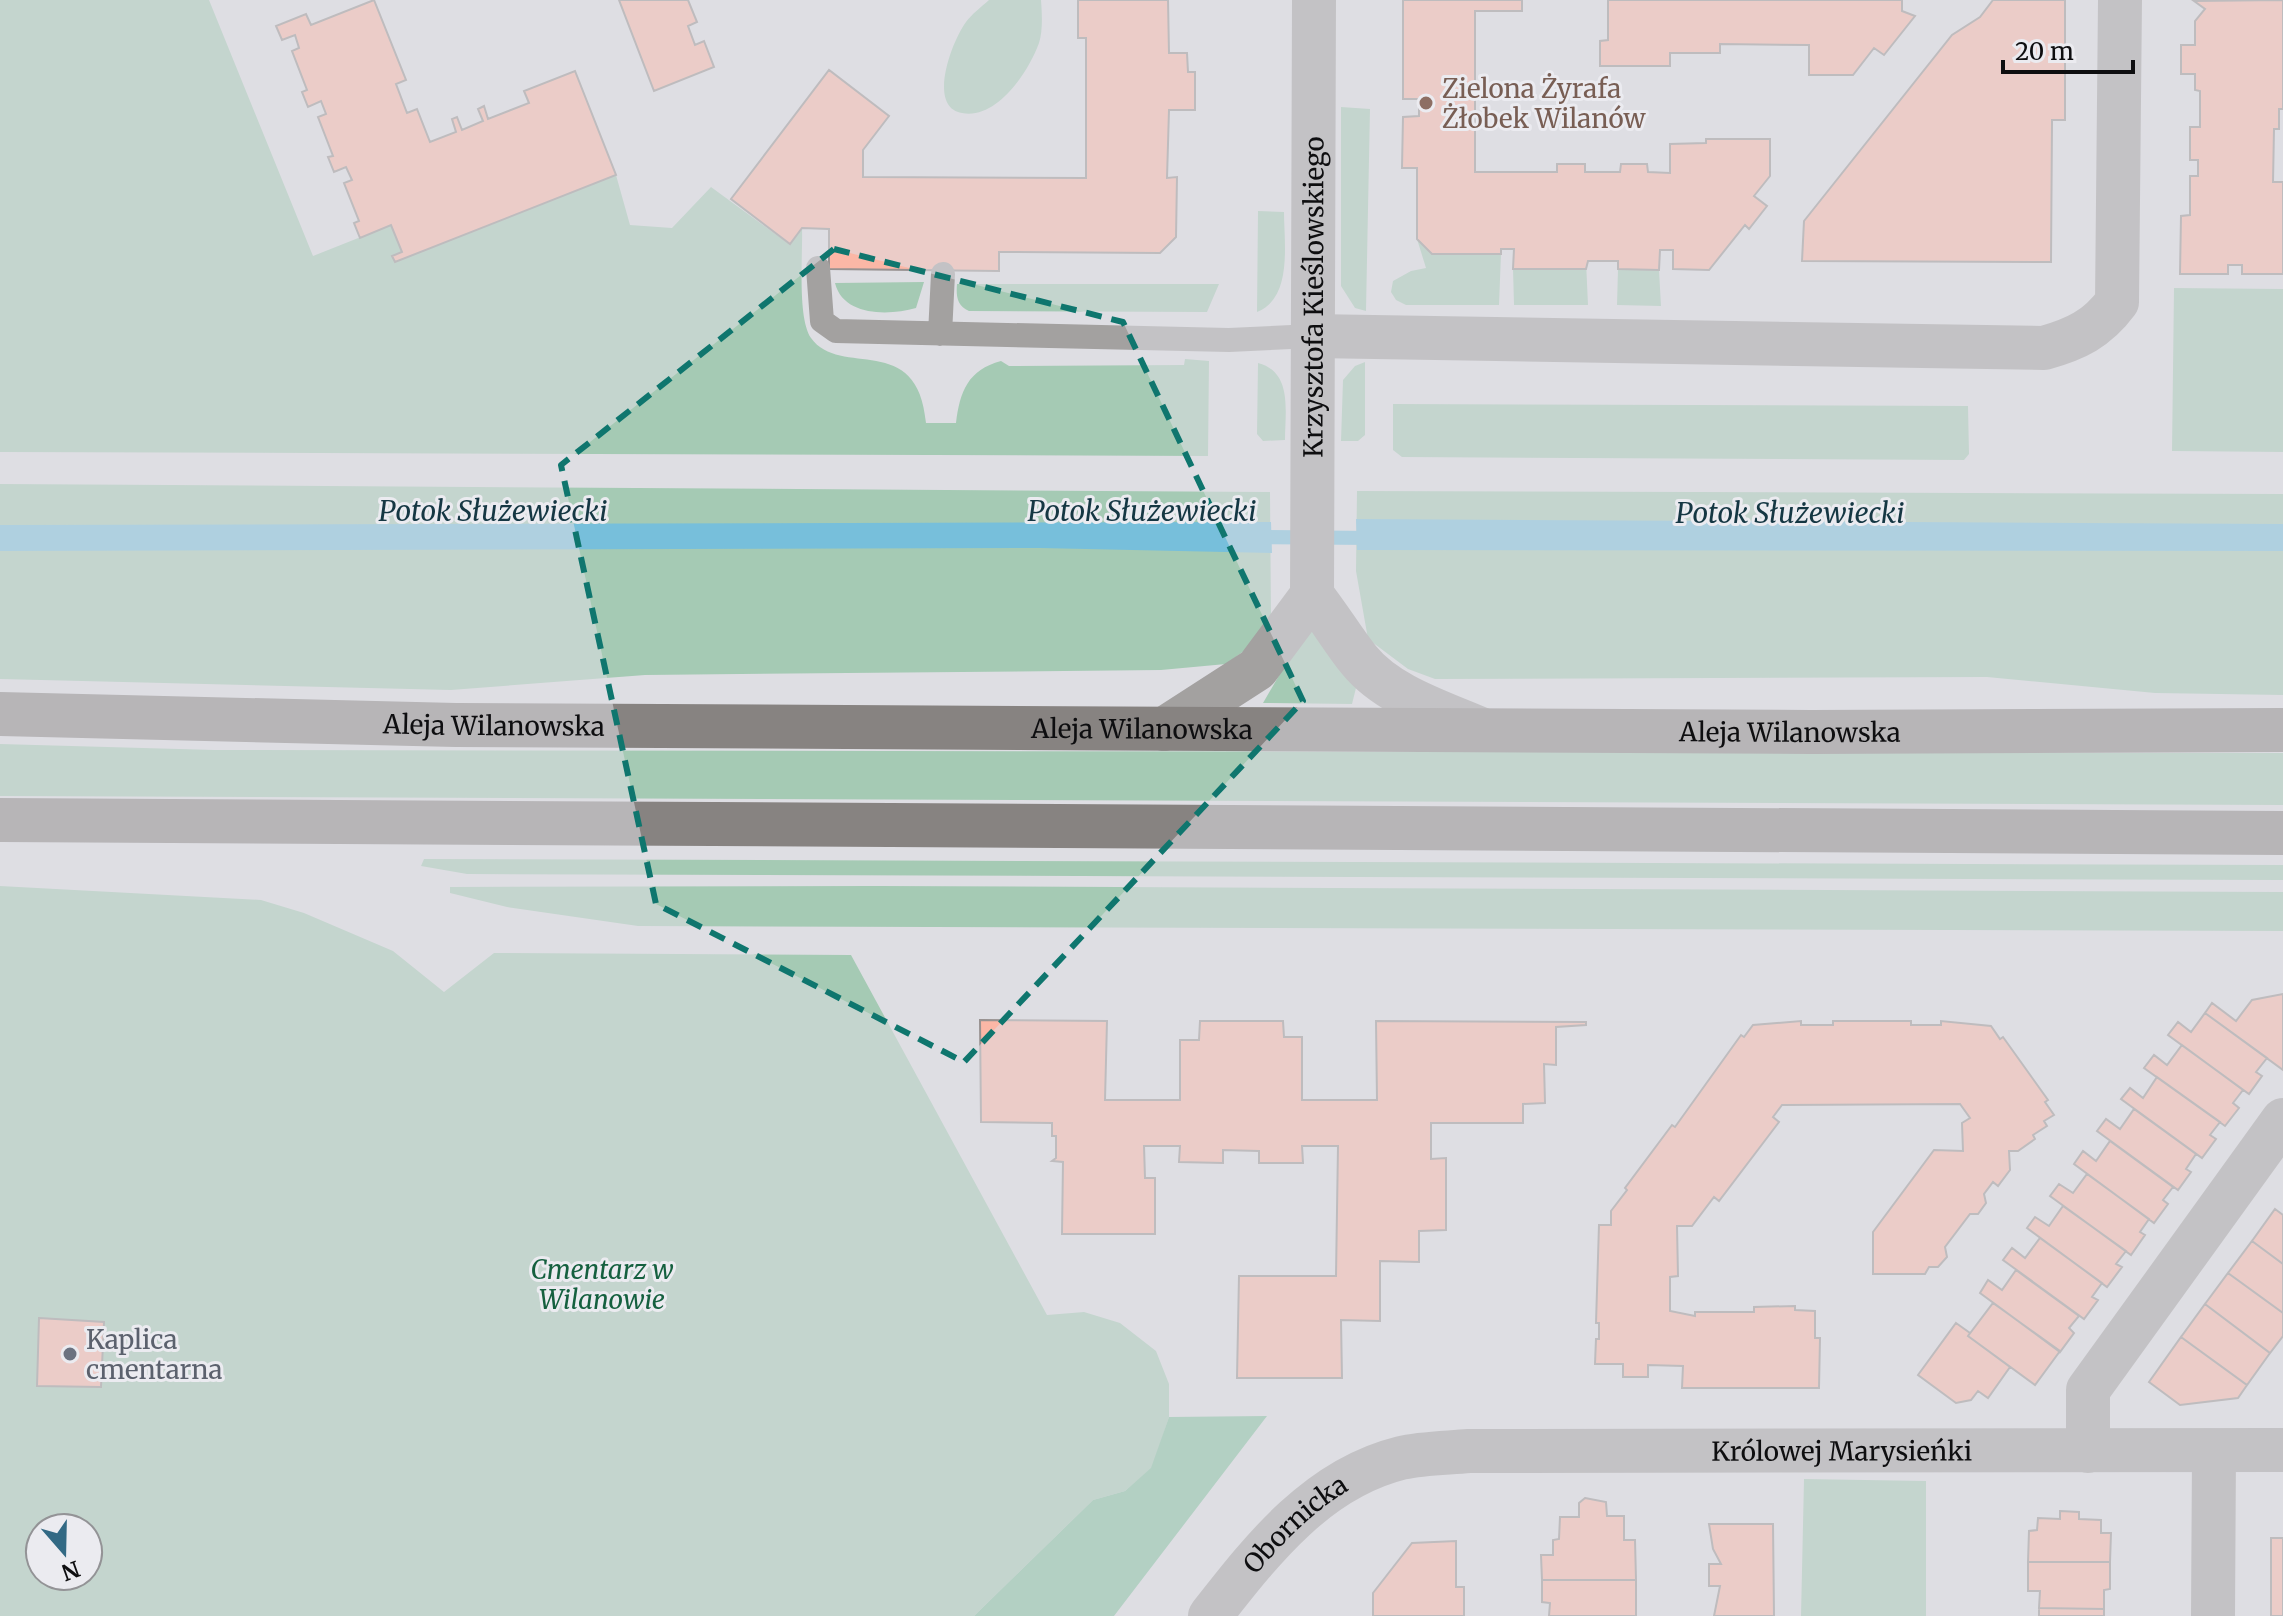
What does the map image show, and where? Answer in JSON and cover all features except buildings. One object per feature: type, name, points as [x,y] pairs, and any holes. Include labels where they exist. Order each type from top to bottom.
[{"type":"main road","name":"Aleja Wilanowska","points":[[0,714],[456,725],[2283,730]]},
{"type":"main road","points":[[0,820],[2283,833]]},
{"type":"street","name":"Krzysztofa Kieślowskiego","points":[[1312,583],[1314,0]]},
{"type":"street","points":[[1313,336],[2044,348],[2076,339],[2102,322],[2117,302],[2120,0]]},
{"type":"street","points":[[1164,729],[1257,669],[1312,583],[1372,673],[1406,696],[1483,730]]},
{"type":"street","points":[[2088,1451],[2088,1390],[2283,1120]]},
{"type":"street","name":"Królowej Marysieńki","points":[[1401,1458],[1479,1451],[2283,1450]]},
{"type":"street","points":[[2213,1616],[2214,1452]]},
{"type":"street","name":"Obornicka","points":[[1210,1616],[1275,1536],[1337,1483],[1401,1458]]},
{"type":"lane","points":[[818,268],[820,312],[827,328],[845,332],[1229,340],[1313,336]]},
{"type":"lane","points":[[940,334],[943,274]]},
{"type":"highlighted area","points":[[834,249],[1123,322],[1303,701],[964,1062],[656,904],[561,465]]},
{"type":"green space","points":[[0,0],[209,0],[313,256],[391,225],[402,252],[392,256],[395,262],[616,175],[630,225],[672,228],[711,187],[789,244],[802,228],[802,301],[811,338],[824,350],[894,366],[909,376],[920,394],[926,423],[956,423],[963,392],[973,376],[1001,361],[1009,366],[1184,365],[1185,359],[1209,361],[1208,456],[0,452]]},
{"type":"green space","points":[[989,0],[1041,0],[1040,38],[1028,67],[1010,91],[987,109],[962,113],[951,108],[946,99],[946,72],[955,43],[966,22]]},
{"type":"green space","points":[[1341,107],[1370,109],[1366,311],[1355,308],[1341,286]]},
{"type":"green space","points":[[1258,211],[1284,212],[1285,254],[1276,295],[1257,312]]},
{"type":"green space","points":[[1417,239],[1432,254],[1501,254],[1499,305],[1406,305],[1396,300],[1391,292],[1393,281],[1411,271],[1426,268]]},
{"type":"green space","points":[[1586,261],[1588,305],[1514,305],[1513,269],[1586,269]]},
{"type":"green space","points":[[1618,269],[1659,270],[1661,306],[1617,305]]},
{"type":"green space","points":[[924,282],[916,308],[893,312],[857,308],[847,302],[835,283]]},
{"type":"green space","points":[[957,284],[1219,284],[1207,312],[969,311],[958,300]]},
{"type":"green space","points":[[2174,288],[2283,289],[2283,452],[2172,451]]},
{"type":"green space","points":[[1365,362],[1365,435],[1358,441],[1341,441],[1343,380],[1355,366]]},
{"type":"green space","points":[[1258,363],[1277,375],[1282,384],[1286,406],[1285,440],[1263,441],[1257,434]]},
{"type":"green space","points":[[1393,404],[1968,406],[1969,454],[1964,460],[1402,457],[1393,450]]},
{"type":"green space","points":[[0,484],[1270,492],[1271,617],[1255,643],[1226,664],[1161,670],[645,675],[451,690],[0,679]]},
{"type":"green space","points":[[1357,491],[2283,494],[2283,695],[2155,693],[1987,677],[1435,679],[1408,669],[1368,639],[1356,571]]},
{"type":"green space","points":[[1313,617],[1356,688],[1352,704],[1263,703]]},
{"type":"green space","points":[[0,744],[215,750],[2283,753],[2283,805],[0,796]]},
{"type":"green space","points":[[424,859],[2283,865],[2283,880],[467,874],[421,866]]},
{"type":"green space","name":"Cmentarz w Wilanowie","points":[[0,886],[261,900],[304,913],[393,951],[444,992],[494,953],[851,955],[1047,1315],[1084,1312],[1120,1323],[1156,1351],[1169,1384],[1169,1417],[1152,1468],[1125,1491],[1093,1500],[974,1616],[0,1616]]},
{"type":"green space","points":[[450,887],[2283,892],[2283,931],[638,926],[507,907],[450,893]]},
{"type":"green space","points":[[1267,1416],[1114,1616],[974,1616],[1093,1500],[1125,1491],[1151,1468],[1169,1417]]},
{"type":"green space","points":[[1804,1479],[1926,1481],[1926,1616],[1801,1616]]},
{"type":"water","points":[[1356,519],[2283,524],[2283,551],[1357,550]]},
{"type":"water","points":[[1271,522],[1272,553],[1040,548],[0,551],[0,525]]},
{"type":"waterway","name":"Potok Służewiecki","points":[[1255,537],[1375,538]]},
{"type":"place","name":"Zielona Żyrafa Żłobek Wilanów","points":[[1426,103]]},
{"type":"place","name":"Kaplica cmentarna","points":[[70,1354]]}]
